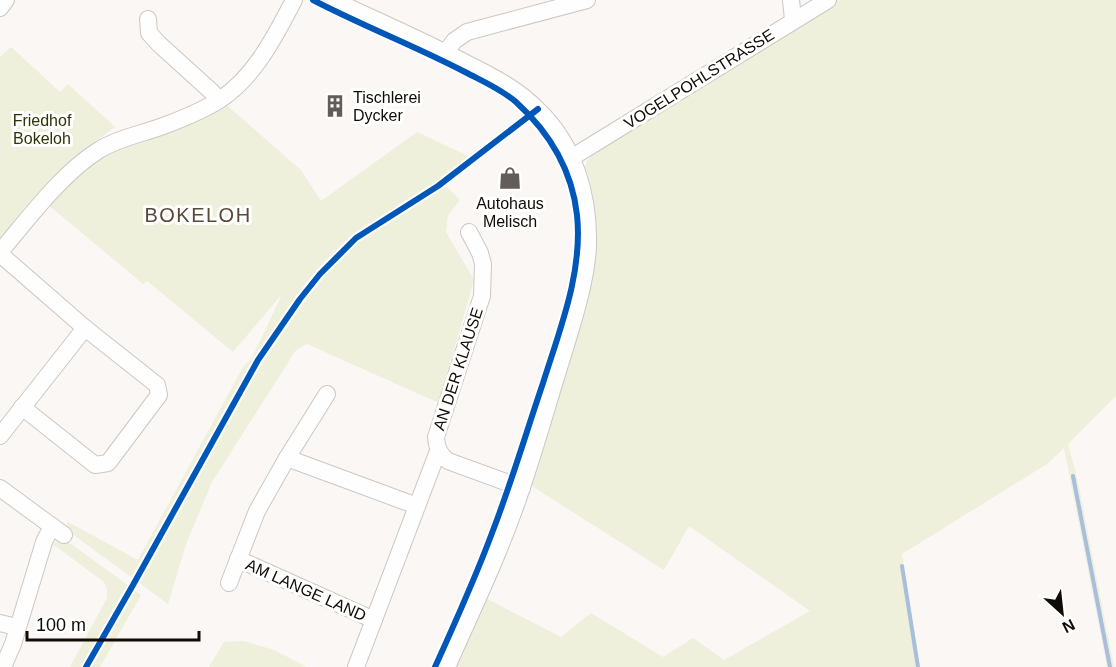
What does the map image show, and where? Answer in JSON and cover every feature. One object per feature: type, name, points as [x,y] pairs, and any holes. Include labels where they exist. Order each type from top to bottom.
[{"type":"street","points":[[0,9],[6,0]]},
{"type":"street","points":[[22,407],[95,465],[108,463],[159,395],[157,385],[85,328],[0,253],[44,201],[79,165],[99,150],[126,137],[179,120],[219,100],[255,67],[294,0]]},
{"type":"street","points":[[333,0],[446,52],[506,83],[520,94],[542,113],[558,135],[571,158],[586,200],[589,246],[569,337],[522,488],[502,541],[447,667]]},
{"type":"street","points":[[446,52],[454,41],[467,32],[587,0]]},
{"type":"street","points":[[791,0],[793,20]]},
{"type":"street","name":"VOGELPOHLSTRASSE","points":[[571,158],[828,0]]},
{"type":"street","points":[[148,19],[149,33],[219,100]]},
{"type":"street","name":"AN DER KLAUSE","points":[[469,232],[483,264],[482,296],[436,437],[438,451],[448,461],[522,488]]},
{"type":"street","points":[[0,436],[85,328]]},
{"type":"street","name":"AM LANGE LAND","points":[[229,583],[257,511],[327,394]]},
{"type":"street","name":"AM LANGE LAND","points":[[356,667],[438,451]]},
{"type":"street","points":[[287,458],[417,506]]},
{"type":"street","points":[[0,488],[58,530],[44,542],[8,625],[13,644],[3,667]]},
{"type":"street","name":"AM LANGE LAND","points":[[238,559],[374,620]]},
{"type":"green space","points":[[839,0],[1116,0],[1116,396],[1068,444],[1077,477],[1114,667],[1107,667],[1064,448],[1047,464],[902,554],[920,667],[456,667],[485,598],[561,637],[591,613],[663,657],[693,638],[724,660],[810,611],[689,526],[664,570],[527,483],[576,338],[584,170],[587,161],[594,153]]},
{"type":"green space","name":"Friedhof Bokeloh","points":[[11,47],[60,92],[68,84],[115,127],[73,158],[0,241],[0,57]]},
{"type":"green space","points":[[224,103],[301,170],[321,201],[417,132],[470,157],[440,180],[460,200],[448,215],[446,232],[474,280],[439,403],[307,344],[296,350],[212,482],[186,544],[168,604],[64,528],[68,522],[138,560],[243,367],[252,358],[282,294],[233,352],[147,281],[143,284],[47,204],[102,153]]},
{"type":"green space","points":[[59,535],[141,595],[100,667],[70,667],[107,598],[107,589],[104,582],[54,545]]},
{"type":"green space","points":[[244,641],[274,650],[307,667],[209,667],[224,642]]},
{"type":"waterway","points":[[1073,476],[1110,667]]},
{"type":"waterway","points":[[902,566],[918,667]]},
{"type":"cycle path","points":[[313,0],[446,63],[510,97],[539,126],[557,153],[574,198],[577,215],[577,258],[563,321],[499,515],[472,584],[435,667]]},
{"type":"cycle path","points":[[86,667],[258,360],[320,274],[356,238],[438,186],[538,109]]},
{"type":"place","name":"Tischlerei Dycker","points":[[335,106]]},
{"type":"place","name":"Autohaus Melisch","points":[[510,178]]},
{"type":"district","name":"BOKELOH","points":[[198,215]]}]
